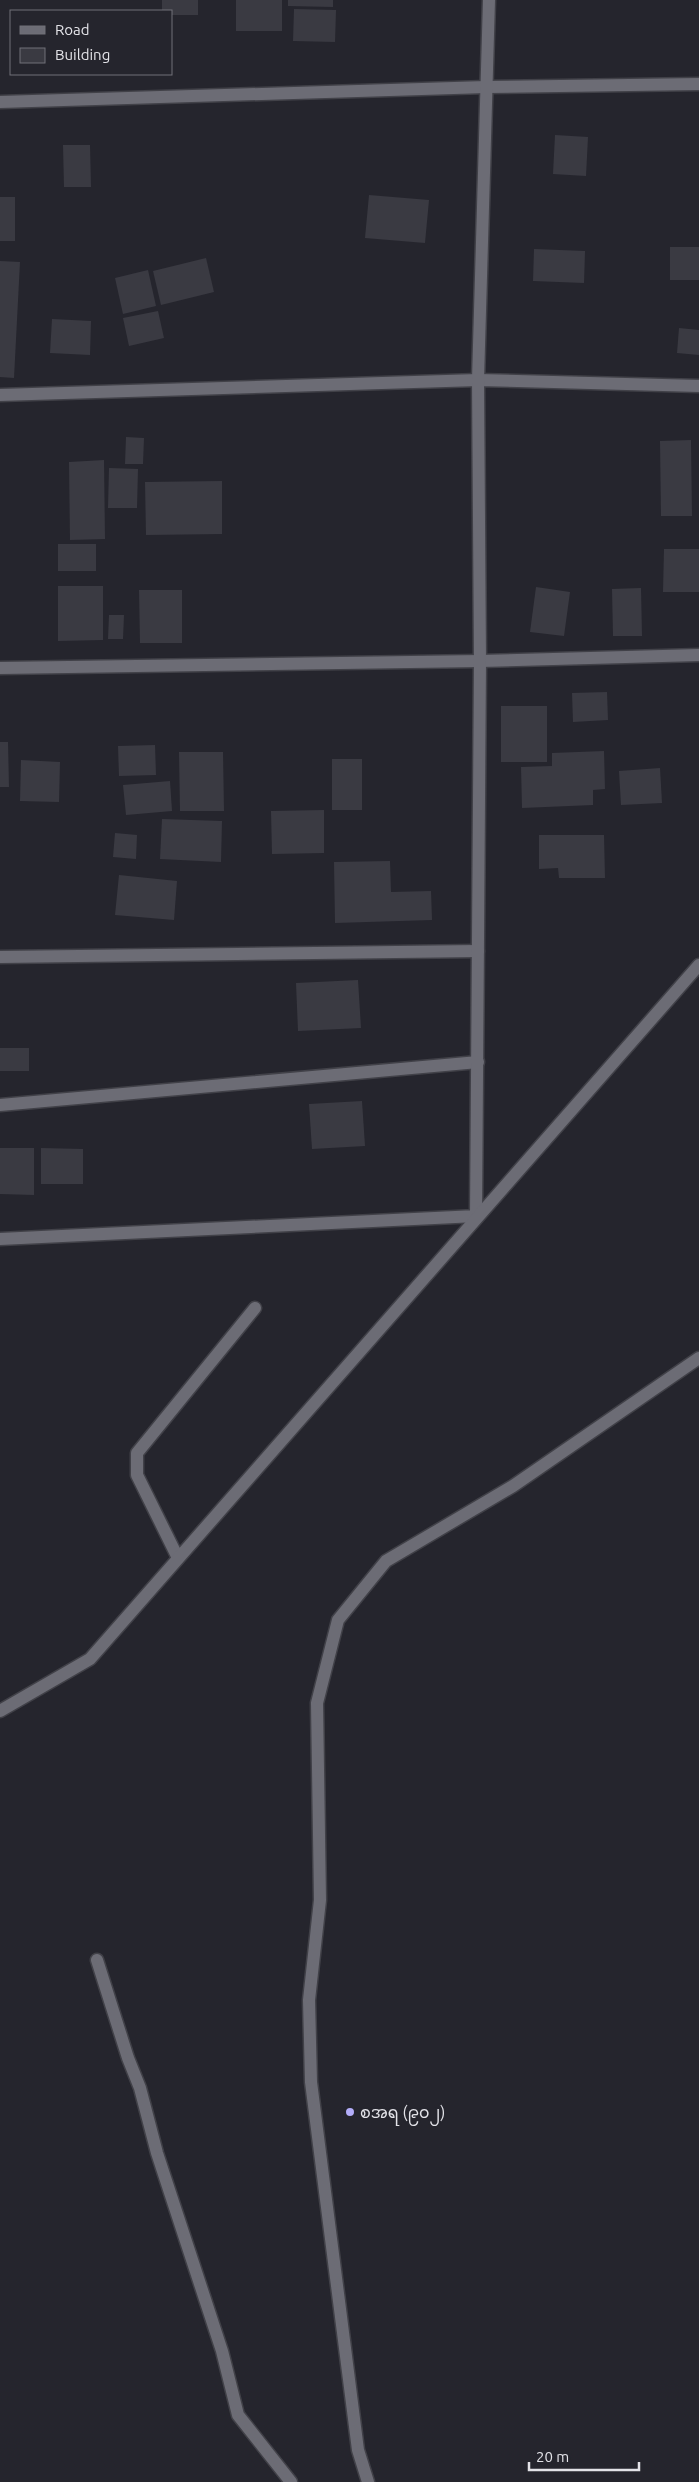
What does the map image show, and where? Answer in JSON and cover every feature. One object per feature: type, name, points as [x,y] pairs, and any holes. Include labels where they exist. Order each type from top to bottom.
[{"type":"street","points":[[476,1216],[480,662],[478,380],[489,0]]},
{"type":"street","points":[[0,102],[486,87],[699,84]]},
{"type":"street","points":[[0,395],[478,380],[699,386]]},
{"type":"street","points":[[0,668],[480,662],[699,655]]},
{"type":"street","points":[[0,957],[478,951]]},
{"type":"street","points":[[0,1711],[90,1659],[476,1216],[699,965]]},
{"type":"street","points":[[0,1105],[478,1062]]},
{"type":"street","points":[[0,1239],[476,1216]]},
{"type":"street","points":[[178,1558],[137,1475],[137,1453],[255,1308]]},
{"type":"street","points":[[368,2482],[358,2450],[311,2082],[310,2000],[320,1900],[317,1704],[338,1620],[386,1561],[513,1486],[699,1358]]},
{"type":"street","points":[[97,1960],[140,2088],[157,2153],[222,2351],[238,2415],[291,2482]]},
{"type":"building","points":[[162,0],[198,0],[198,15],[172,15],[172,10],[162,10]]},
{"type":"building","points":[[236,0],[282,0],[282,31],[236,31]]},
{"type":"building","points":[[288,0],[333,0],[333,7],[288,6]]},
{"type":"building","points":[[294,9],[336,10],[335,42],[293,41]]},
{"type":"building","points":[[555,135],[588,137],[586,176],[553,174]]},
{"type":"building","points":[[63,145],[90,145],[91,187],[64,187]]},
{"type":"building","points":[[369,195],[429,200],[425,243],[365,238]]},
{"type":"building","points":[[0,197],[15,197],[15,241],[0,241]]},
{"type":"building","points":[[670,247],[699,247],[699,280],[670,280]]},
{"type":"building","points":[[534,249],[585,251],[584,283],[533,281]]},
{"type":"building","points":[[206,258],[214,292],[161,305],[153,271]]},
{"type":"building","points":[[0,261],[20,262],[14,378],[0,377]]},
{"type":"building","points":[[148,270],[156,306],[123,314],[115,278]]},
{"type":"building","points":[[158,311],[164,338],[129,346],[123,318]]},
{"type":"building","points":[[52,319],[91,321],[90,355],[50,353]]},
{"type":"building","points":[[679,328],[699,330],[699,355],[677,353]]},
{"type":"building","points":[[126,437],[144,438],[143,464],[125,464]]},
{"type":"building","points":[[691,440],[692,516],[661,516],[660,441]]},
{"type":"building","points":[[104,460],[105,539],[70,540],[69,462]]},
{"type":"building","points":[[109,468],[138,469],[137,508],[108,508]]},
{"type":"building","points":[[222,481],[222,534],[146,535],[145,482]]},
{"type":"building","points":[[58,544],[96,544],[96,571],[58,571]]},
{"type":"building","points":[[664,549],[699,549],[699,592],[663,592]]},
{"type":"building","points":[[58,586],[103,586],[103,640],[58,641]]},
{"type":"building","points":[[536,587],[570,592],[564,636],[530,632]]},
{"type":"building","points":[[641,588],[642,636],[613,636],[612,589]]},
{"type":"building","points":[[139,590],[182,590],[182,643],[140,643]]},
{"type":"building","points":[[109,615],[124,615],[123,639],[108,639]]},
{"type":"building","points":[[607,692],[608,720],[573,722],[572,693]]},
{"type":"building","points":[[501,706],[547,706],[547,762],[501,762]]},
{"type":"building","points":[[0,742],[8,742],[9,787],[0,787]]},
{"type":"building","points":[[155,745],[156,775],[119,776],[118,746]]},
{"type":"building","points":[[604,751],[605,789],[593,790],[593,805],[522,808],[521,767],[552,766],[552,753]]},
{"type":"building","points":[[179,752],[223,752],[224,811],[180,811]]},
{"type":"building","points":[[332,759],[362,759],[362,810],[332,810]]},
{"type":"building","points":[[21,760],[60,762],[59,802],[20,801]]},
{"type":"building","points":[[660,768],[662,803],[621,805],[619,771]]},
{"type":"building","points":[[170,781],[172,811],[126,815],[123,785]]},
{"type":"building","points":[[324,810],[324,853],[272,854],[271,811]]},
{"type":"building","points":[[162,819],[222,821],[221,862],[160,859]]},
{"type":"building","points":[[115,833],[137,835],[136,859],[113,857]]},
{"type":"building","points":[[539,835],[604,835],[605,878],[559,878],[558,868],[539,869]]},
{"type":"building","points":[[390,861],[391,892],[431,891],[432,920],[335,923],[334,862]]},
{"type":"building","points":[[119,875],[177,881],[174,920],[115,915]]},
{"type":"building","points":[[358,980],[361,1028],[298,1031],[296,983]]},
{"type":"building","points":[[0,1048],[29,1048],[29,1071],[0,1071]]},
{"type":"building","points":[[362,1101],[365,1146],[312,1149],[309,1104]]},
{"type":"building","points":[[0,1148],[34,1148],[34,1195],[0,1194]]},
{"type":"building","points":[[41,1148],[83,1149],[83,1184],[41,1184]]},
{"type":"place","name":"စအရ (၉၀၂)","points":[[350,2112]]}]
